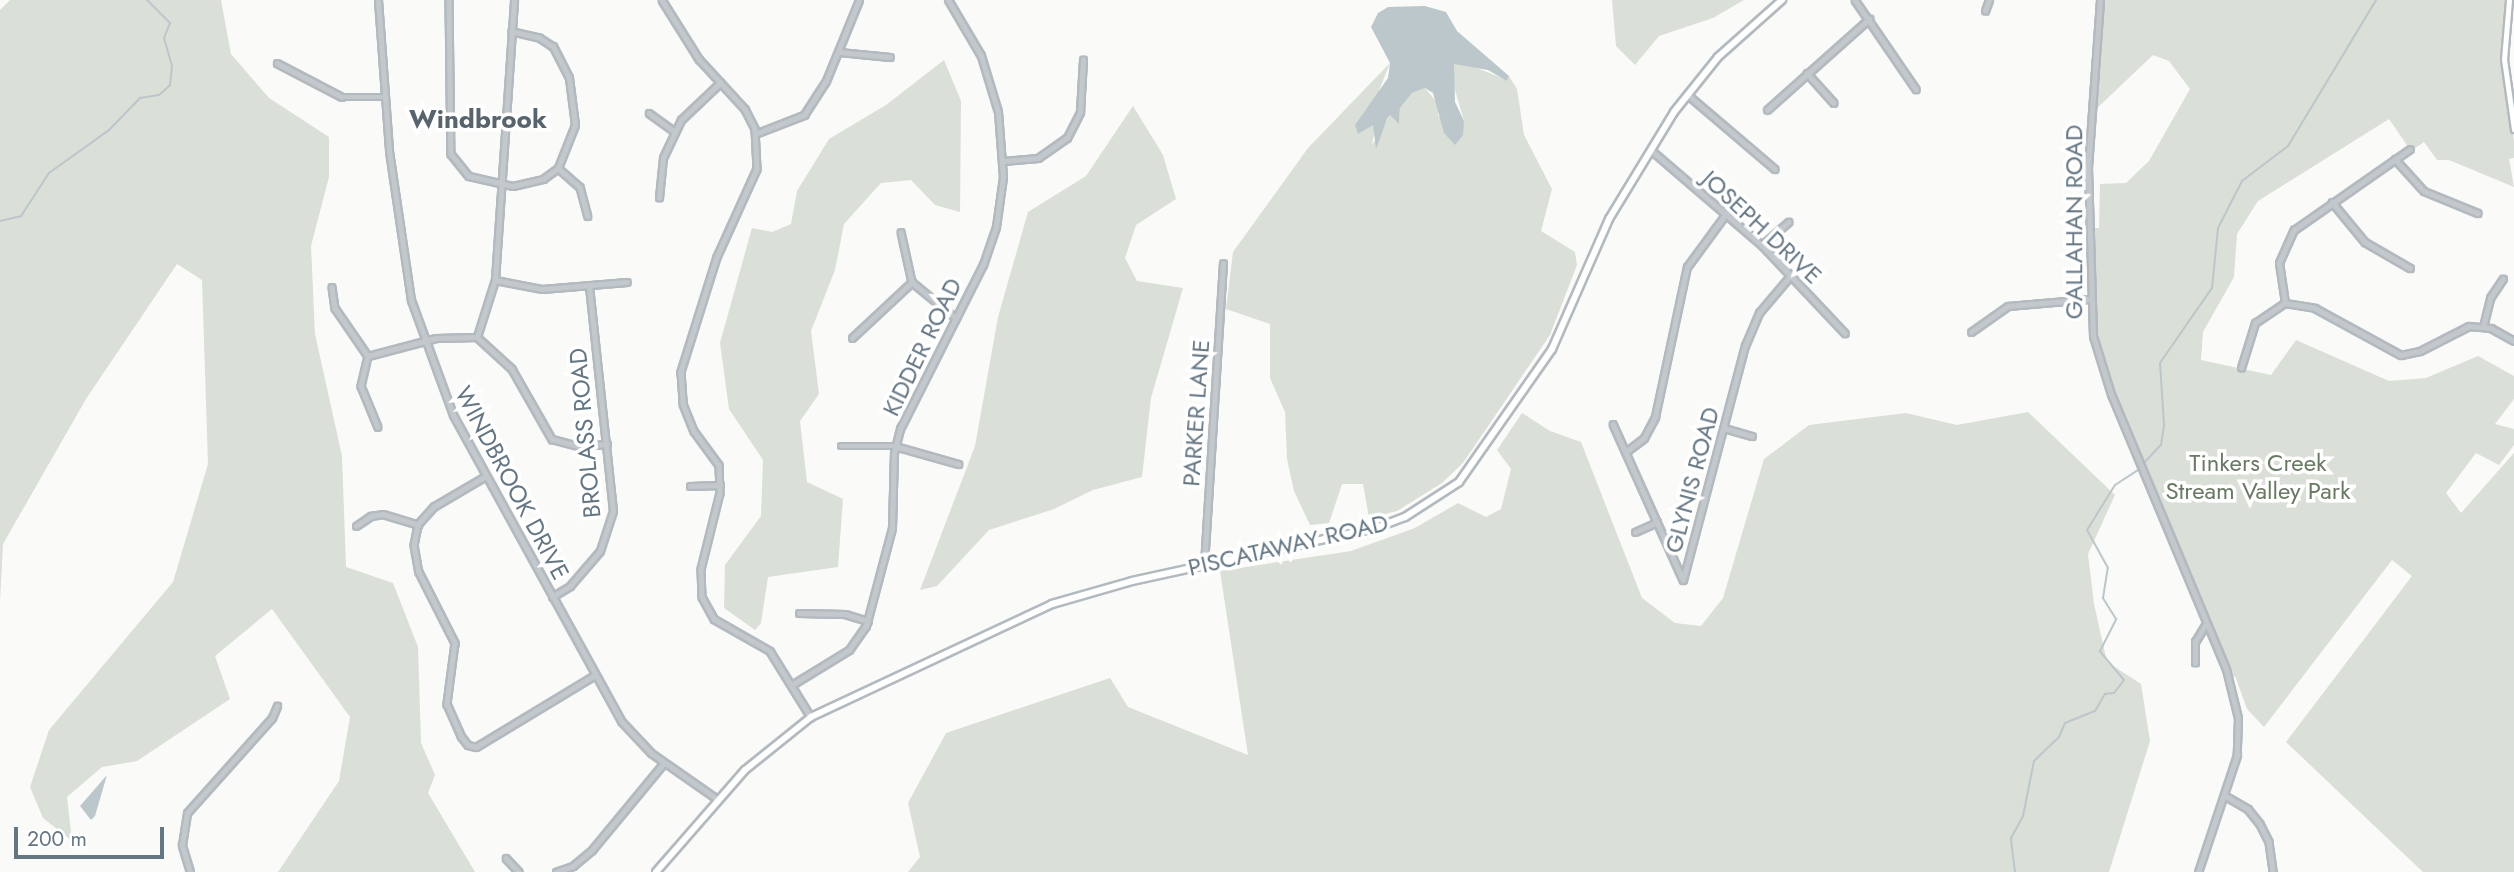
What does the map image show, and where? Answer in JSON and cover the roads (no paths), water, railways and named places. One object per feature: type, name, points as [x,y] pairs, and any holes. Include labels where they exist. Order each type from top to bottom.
[{"type":"main road","name":"PISCATAWAY ROAD","points":[[656,872],[745,770],[811,717],[1052,604],[1204,565],[1376,528],[1405,517],[1459,482],[1552,349],[1600,238],[1651,150],[1687,95],[1718,57],[1782,0]]},
{"type":"main road","points":[[2509,0],[2504,60],[2514,129]]},
{"type":"street","name":"WINDBROOK DRIVE","points":[[378,0],[383,97],[404,262],[424,341],[453,415],[621,721],[664,763],[717,799]]},
{"type":"street","points":[[449,0],[450,148],[469,176],[502,185],[535,182],[558,168],[574,130],[569,78],[548,43],[512,32]]},
{"type":"street","points":[[477,337],[495,280],[514,0]]},
{"type":"street","points":[[662,0],[699,60],[745,110],[755,134],[757,169],[717,257],[681,372],[682,404],[694,431],[719,465],[720,485],[701,569],[702,597],[714,620],[769,651],[811,717]]},
{"type":"street","points":[[755,134],[804,115],[839,52],[859,0]]},
{"type":"street","name":"KIDDER ROAD","points":[[792,685],[849,650],[868,621],[892,528],[895,446],[992,242],[1003,161],[998,112],[985,66],[948,0]]},
{"type":"street","points":[[1855,0],[1916,89]]},
{"type":"street","points":[[1985,11],[1989,0]]},
{"type":"street","name":"GALLAHAN ROAD","points":[[2100,0],[2088,168],[2089,299],[2099,360],[2226,669],[2238,718],[2238,749],[2198,872]]},
{"type":"street","points":[[1767,110],[1869,19]]},
{"type":"street","points":[[839,52],[890,57]]},
{"type":"street","points":[[1003,161],[1038,158],[1067,138],[1080,112],[1083,60]]},
{"type":"street","points":[[277,63],[342,97],[383,97]]},
{"type":"street","points":[[1807,73],[1834,103]]},
{"type":"street","points":[[659,198],[663,158],[681,120],[720,83]]},
{"type":"street","points":[[1687,95],[1775,169]]},
{"type":"street","points":[[649,113],[676,132]]},
{"type":"street","points":[[2285,303],[2279,263],[2285,244],[2297,226],[2410,149]]},
{"type":"street","name":"JOSEPH DRIVE","points":[[1651,150],[1762,245],[1845,333]]},
{"type":"street","points":[[2395,159],[2424,191],[2478,213]]},
{"type":"street","points":[[558,168],[580,187],[588,216]]},
{"type":"street","points":[[2332,202],[2365,242],[2410,268]]},
{"type":"street","points":[[1627,451],[1644,438],[1655,417],[1687,267],[1726,214]]},
{"type":"street","points":[[1762,245],[1788,222]]},
{"type":"street","points":[[901,232],[912,282],[956,318]]},
{"type":"street","name":"PARKER LANE","points":[[1204,565],[1223,264]]},
{"type":"street","name":"GLYNIS ROAD","points":[[1613,424],[1684,580],[1751,328],[1771,296],[1791,275]]},
{"type":"street","points":[[2483,327],[2490,298],[2503,279]]},
{"type":"street","points":[[495,280],[542,289],[627,282]]},
{"type":"street","points":[[852,338],[912,282]]},
{"type":"street","name":"BROLASS ROAD","points":[[552,597],[588,566],[610,528],[607,444],[589,286]]},
{"type":"street","points":[[332,287],[335,308],[368,356],[361,386],[378,427]]},
{"type":"street","points":[[1971,332],[2008,306],[2089,299]]},
{"type":"street","points":[[2241,368],[2255,323],[2285,303],[2315,308],[2401,355],[2420,351],[2460,328],[2483,327],[2514,341]]},
{"type":"street","points":[[368,356],[424,341],[477,337],[512,369],[552,439],[579,446],[607,444]]},
{"type":"street","points":[[1724,428],[1752,436]]},
{"type":"street","points":[[841,446],[895,446],[958,464]]},
{"type":"street","points":[[485,477],[442,501],[418,525],[414,553],[454,643],[455,667],[447,704],[466,744],[476,747],[595,675]]},
{"type":"street","points":[[690,485],[720,485]]},
{"type":"street","points":[[356,526],[371,516],[383,514],[418,525]]},
{"type":"street","points":[[1635,532],[1657,522]]},
{"type":"street","points":[[799,613],[845,614],[868,621]]},
{"type":"street","points":[[2194,663],[2195,642],[2206,624]]},
{"type":"street","points":[[190,872],[182,845],[187,813],[272,718],[277,706]]},
{"type":"street","points":[[556,872],[573,866],[593,850],[664,763]]},
{"type":"street","points":[[2224,795],[2248,809],[2260,824],[2269,842],[2273,872]]},
{"type":"street","points":[[506,858],[519,872]]},
{"type":"waterway","points":[[0,221],[21,216],[49,173],[109,130],[140,98],[159,95],[170,85],[172,66],[164,38],[170,23],[147,0]]},
{"type":"waterway","points":[[2143,464],[2161,445],[2164,425],[2160,363],[2212,288],[2218,228],[2242,181],[2288,146],[2376,0]]},
{"type":"waterway","points":[[2015,872],[2011,838],[2023,816],[2034,761],[2059,737],[2065,723],[2095,711],[2105,694],[2114,693],[2124,680],[2100,651],[2116,619],[2103,598],[2108,568],[2087,530],[2115,485],[2140,469]]},
{"type":"district","name":"Windbrook","points":[[478,120]]},
{"type":"park label","name":"Tinkers Creek Stream Valley Park","points":[[2258,477]]}]
